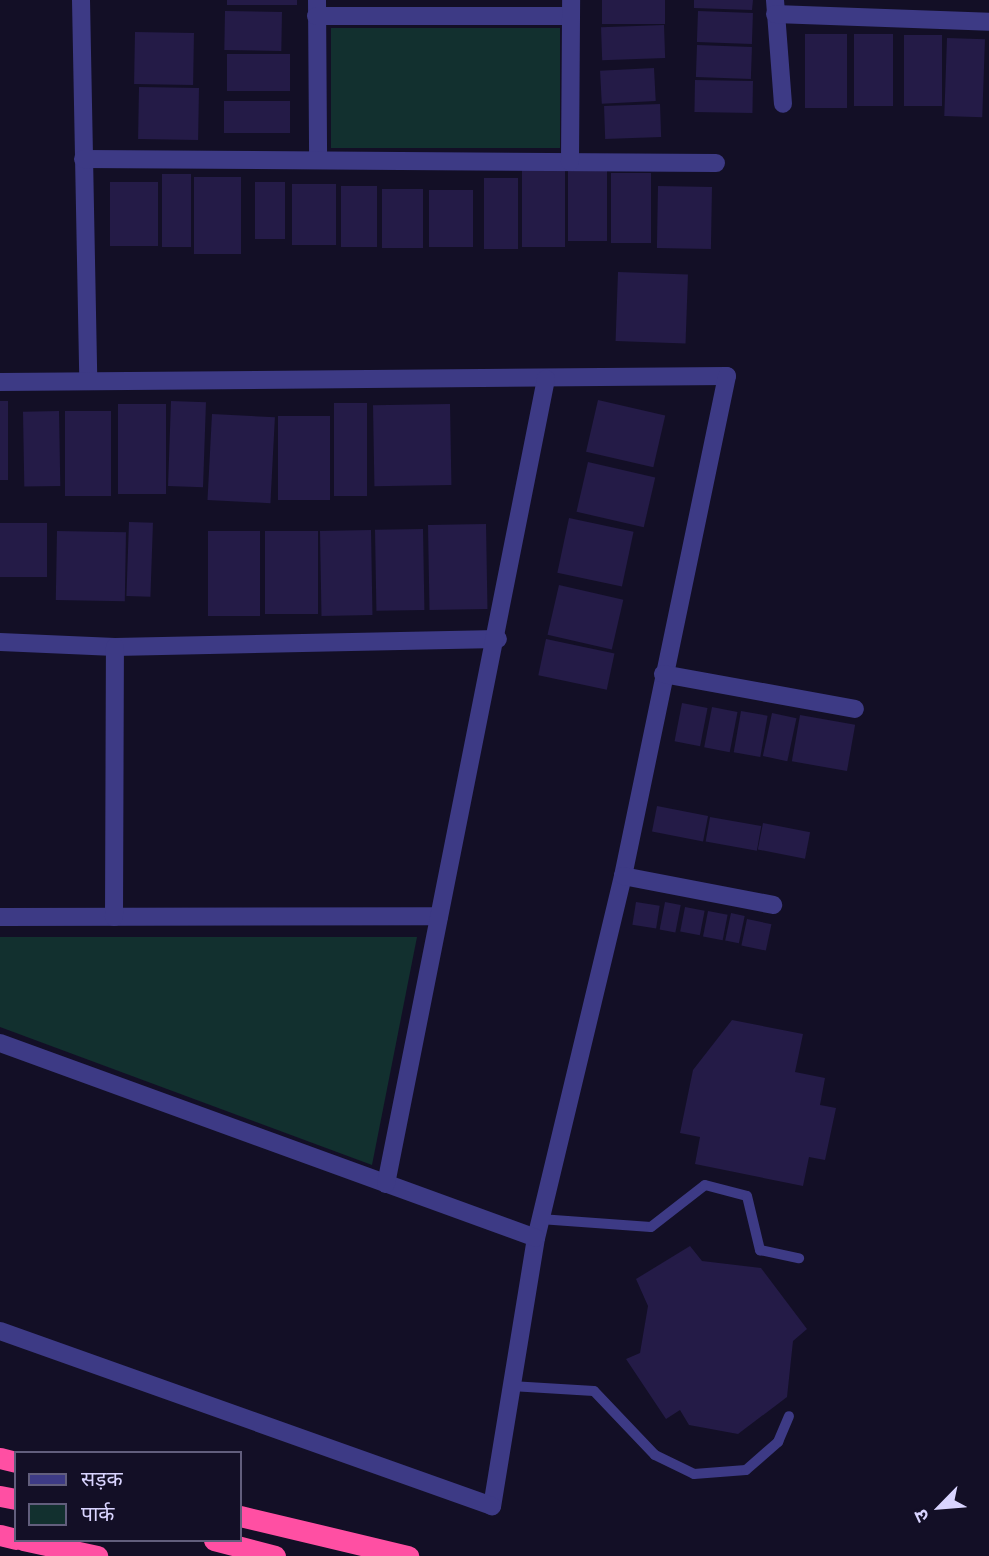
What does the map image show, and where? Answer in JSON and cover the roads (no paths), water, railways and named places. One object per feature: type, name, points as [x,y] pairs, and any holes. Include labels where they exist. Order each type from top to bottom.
[{"type":"highway","points":[[242,1516],[408,1556]]},
{"type":"highway","points":[[32,1542],[97,1556]]},
{"type":"highway","points":[[222,1542],[275,1556]]},
{"type":"street","points":[[81,0],[89,381]]},
{"type":"street","points":[[783,104],[775,7],[989,22]]},
{"type":"street","points":[[318,158],[317,8],[571,8],[570,162]]},
{"type":"street","points":[[83,159],[318,158],[716,163]]},
{"type":"street","points":[[0,382],[727,376],[623,876],[536,1238],[492,1506],[0,1331]]},
{"type":"street","points":[[386,1184],[498,639],[546,379]]},
{"type":"street","points":[[0,642],[115,647],[498,639]]},
{"type":"street","points":[[114,916],[115,647]]},
{"type":"street","points":[[663,674],[855,709]]},
{"type":"street","points":[[623,876],[773,905]]},
{"type":"street","points":[[0,917],[439,916]]},
{"type":"street","points":[[0,1042],[536,1238]]},
{"type":"lane","points":[[540,1219],[651,1227],[705,1185],[747,1196],[760,1250],[799,1258]]},
{"type":"lane","points":[[511,1386],[594,1391],[655,1455],[694,1474],[746,1470],[778,1442],[789,1416]]}]
